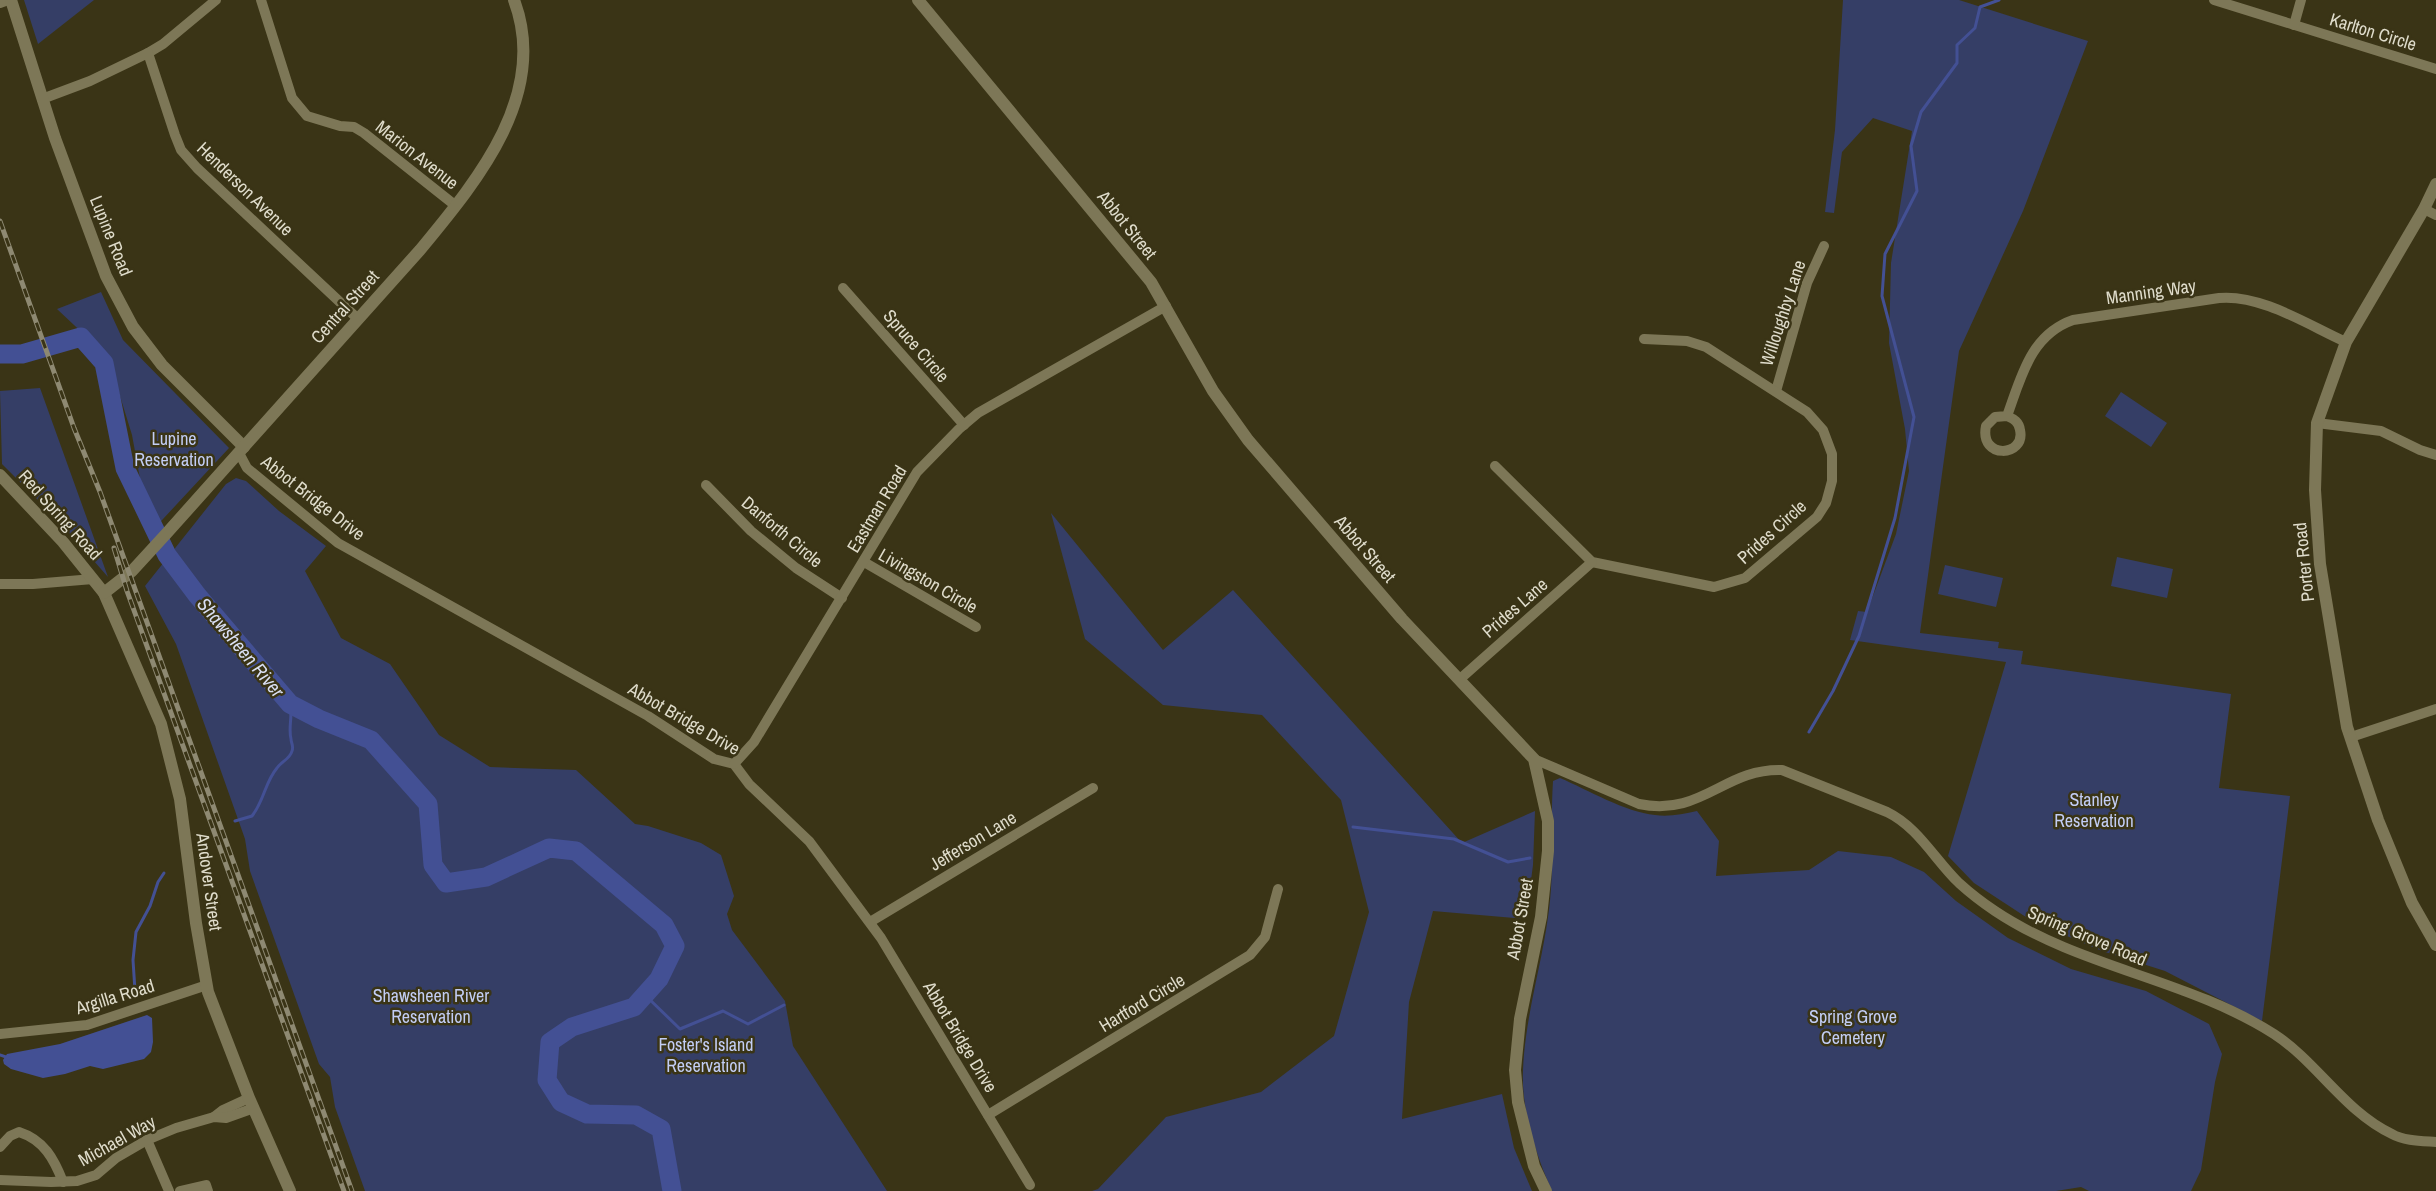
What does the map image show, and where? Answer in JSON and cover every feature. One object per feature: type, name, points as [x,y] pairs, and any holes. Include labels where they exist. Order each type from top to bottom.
[{"type":"street","points":[[0,3],[9,0]]},
{"type":"street","name":"Lupine Road","points":[[9,0],[96,252],[133,327],[162,365],[241,450]]},
{"type":"street","points":[[42,99],[98,78],[148,53],[163,44],[216,0]]},
{"type":"street","name":"Marion Avenue","points":[[260,0],[292,98],[298,108],[307,116],[321,121],[354,127],[403,162],[456,206]]},
{"type":"street","name":"Central Street","points":[[104,593],[150,552],[456,206],[495,147],[515,107],[523,69],[523,45],[515,0]]},
{"type":"street","name":"Abbot Street","points":[[918,0],[1151,282],[1166,306],[1205,380],[1248,440],[1373,586],[1534,758],[1548,821],[1548,851],[1540,917],[1520,1019],[1515,1070],[1518,1102],[1534,1166],[1546,1191]]},
{"type":"street","name":"Karlton Circle","points":[[2214,0],[2436,69]]},
{"type":"street","points":[[2294,25],[2301,0]]},
{"type":"street","name":"Henderson Avenue","points":[[148,53],[181,150],[196,168],[358,319]]},
{"type":"street","name":"Porter Road","points":[[2436,184],[2424,209],[2346,342],[2317,423],[2315,490],[2320,564],[2347,728],[2378,820],[2412,903],[2436,945]]},
{"type":"street","points":[[2424,209],[2436,215]]},
{"type":"street","name":"Willoughby Lane","points":[[1776,391],[1807,283],[1824,246]]},
{"type":"street","name":"Spruce Circle","points":[[843,288],[964,425]]},
{"type":"street","name":"Manning Way","points":[[2007,416],[2027,363],[2036,347],[2054,328],[2073,320],[2219,298],[2242,298],[2264,304],[2346,342]]},
{"type":"street","name":"Eastman Road","points":[[734,764],[754,742],[917,472],[978,413],[1166,306]]},
{"type":"street","name":"Prides Circle","points":[[1592,562],[1714,587],[1745,578],[1817,517],[1826,502],[1832,481],[1832,454],[1829,443],[1823,430],[1807,412],[1706,347],[1687,341],[1644,339]]},
{"type":"street","points":[[2317,423],[2381,431],[2420,450],[2436,455]]},
{"type":"street","name":"Abbot Bridge Drive","points":[[241,450],[246,468],[338,543],[648,716],[714,759],[734,764],[749,784],[809,841],[870,922],[1030,1185]]},
{"type":"street","points":[[1496,466],[1592,562]]},
{"type":"street","name":"Red Spring Road","points":[[0,475],[63,542],[93,578]]},
{"type":"street","name":"Danforth Circle","points":[[706,486],[751,531],[796,568],[842,598]]},
{"type":"street","name":"Livingston Circle","points":[[864,562],[976,628]]},
{"type":"street","name":"Prides Lane","points":[[1460,679],[1592,562]]},
{"type":"street","points":[[0,584],[33,584],[93,578]]},
{"type":"street","name":"Andover Street","points":[[93,578],[104,593],[161,724],[180,799],[196,923],[207,985],[251,1103],[290,1191]]},
{"type":"street","points":[[2351,737],[2436,708]]},
{"type":"street","name":"Spring Grove Road","points":[[1534,758],[1639,804],[1653,807],[1665,808],[1688,803],[1733,781],[1766,769],[1782,770],[1887,812],[1897,817],[1915,832],[1959,883],[1994,911],[2065,948],[2174,988],[2258,1025],[2292,1048],[2350,1103],[2379,1127],[2393,1135],[2436,1142]]},
{"type":"street","name":"Jefferson Lane","points":[[870,922],[1093,788]]},
{"type":"street","name":"Hartford Circle","points":[[988,1116],[1250,955],[1265,937],[1278,889]]},
{"type":"street","name":"Argilla Road","points":[[0,1034],[87,1025],[207,985]]},
{"type":"street","name":"Michael Way","points":[[0,1180],[77,1181],[96,1175],[116,1158],[147,1140],[176,1128],[214,1117],[226,1118],[251,1103]]},
{"type":"street","name":"Michael Way","points":[[0,1147],[10,1136],[19,1132],[31,1136],[51,1155],[63,1182]]},
{"type":"street","points":[[147,1140],[169,1191]]},
{"type":"street","points":[[180,1191],[206,1185],[208,1191]]},
{"type":"green space","points":[[24,0],[94,0],[38,44]]},
{"type":"green space","name":"Stanley Reservation","points":[[1843,0],[1959,0],[2088,41],[2023,211],[1959,351],[1920,633],[1999,642],[1998,648],[2023,651],[2021,664],[2231,694],[2219,788],[2290,796],[2262,1021],[2165,971],[2102,951],[2032,921],[1974,883],[1948,856],[2006,662],[1850,640],[1858,611],[1867,612],[1896,534],[1909,471],[1905,429],[1889,343],[1891,263],[1912,131],[1873,118],[1842,152],[1834,213],[1825,212],[1835,130]]},
{"type":"green space","name":"Lupine Reservation","points":[[101,292],[123,340],[229,448],[150,533],[132,435],[108,357],[57,309]]},
{"type":"green space","points":[[40,388],[108,577],[57,519],[2,464],[0,391]]},
{"type":"green space","points":[[2121,392],[2167,423],[2151,447],[2105,416]]},
{"type":"green space","points":[[236,478],[246,481],[279,511],[326,546],[305,571],[341,638],[390,664],[439,735],[490,767],[576,770],[635,824],[648,826],[701,843],[721,855],[734,896],[727,914],[732,930],[785,1001],[793,1046],[887,1191],[365,1191],[335,1107],[330,1077],[319,1064],[250,871],[245,839],[176,644],[145,586],[226,484]]},
{"type":"green space","points":[[1051,513],[1163,650],[1233,590],[1462,843],[1535,811],[1533,865],[1526,919],[1433,911],[1409,1002],[1402,1119],[1502,1094],[1514,1148],[1532,1191],[1092,1191],[1098,1189],[1166,1117],[1261,1092],[1334,1036],[1369,912],[1341,800],[1262,715],[1163,705],[1085,639]]},
{"type":"green space","points":[[2117,557],[2173,569],[2167,598],[2111,586]]},
{"type":"green space","points":[[1945,565],[2003,578],[1996,607],[1938,594]]},
{"type":"green space","name":"Spring Grove Cemetery","points":[[1560,778],[1607,800],[1643,813],[1666,816],[1697,811],[1719,841],[1716,876],[1809,870],[1838,851],[1891,857],[1924,872],[1956,901],[2008,938],[2071,969],[2146,991],[2209,1024],[2222,1054],[2215,1082],[2201,1170],[2191,1191],[2089,1191],[2081,1187],[2056,1191],[1552,1191],[1540,1163],[1527,1116],[1524,1101],[1523,1070],[1530,1012],[1550,900],[1553,781]]},
{"type":"shaded area","points":[[147,1015],[152,1018],[153,1042],[151,1052],[144,1059],[103,1069],[90,1066],[65,1074],[43,1078],[11,1069],[4,1064],[3,1060],[7,1054],[60,1044]]},
{"type":"waterway","points":[[1809,732],[1833,691],[1859,636],[1895,518],[1914,417],[1882,296],[1885,254],[1917,191],[1911,146],[1921,112],[1957,63],[1957,45],[1975,28],[1980,7],[1999,0]]},
{"type":"waterway","name":"Shawsheen River","points":[[0,354],[22,354],[81,337],[104,363],[125,468],[167,555],[197,595],[290,704],[319,719],[371,740],[428,804],[433,865],[446,883],[486,877],[549,848],[576,851],[664,925],[675,946],[659,979],[634,1007],[572,1027],[550,1042],[547,1080],[561,1102],[587,1114],[636,1115],[661,1129],[672,1191]]},
{"type":"waterway","points":[[235,821],[252,816],[273,773],[291,754],[293,748],[290,735],[290,704]]},
{"type":"waterway","points":[[1353,827],[1454,839],[1508,862],[1530,858]]},
{"type":"waterway","points":[[135,991],[133,960],[136,932],[150,906],[158,882],[164,873]]},
{"type":"waterway","points":[[645,995],[680,1029],[723,1011],[748,1024],[784,1005]]},
{"type":"waterway","points":[[0,1055],[9,1058]]},
{"type":"railway","points":[[0,221],[74,428],[100,492],[352,1191]]},
{"type":"railway","points":[[114,548],[127,591],[344,1191]]},
{"type":"park label","name":"Shawsheen River Reservation","points":[[431,1006]]},
{"type":"park label","name":"Foster's Island Reservation","points":[[706,1055]]}]
